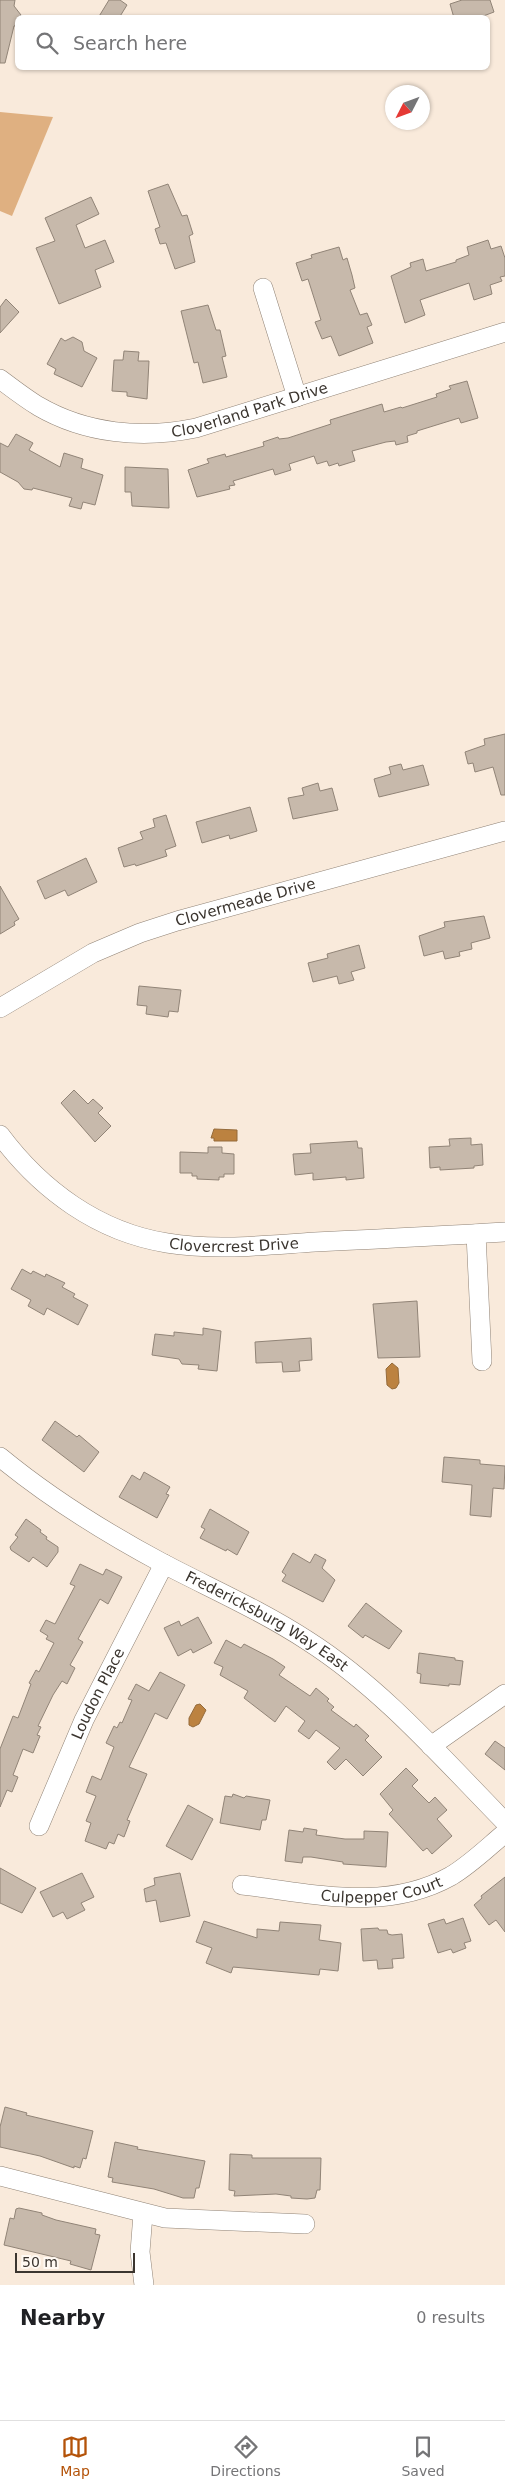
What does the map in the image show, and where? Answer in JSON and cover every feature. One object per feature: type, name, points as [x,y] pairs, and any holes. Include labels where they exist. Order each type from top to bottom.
[{"type":"street","points":[[263,288],[297,397]]},
{"type":"street","name":"Cloverland Park Drive","points":[[0,379],[36,405],[65,420],[95,428],[140,434],[196,428],[505,332]]},
{"type":"street","name":"Clovermeade Drive","points":[[0,1008],[93,953],[140,933],[177,921],[505,830]]},
{"type":"street","name":"Clovercrest Drive","points":[[0,1135],[31,1172],[74,1207],[112,1227],[152,1240],[179,1244],[232,1246],[505,1232]]},
{"type":"street","points":[[476,1234],[482,1361]]},
{"type":"street","name":"Fredericksburg Way East","points":[[0,1457],[72,1512],[164,1564],[269,1618],[310,1642],[377,1693],[505,1822]]},
{"type":"street","name":"Loudon Place","points":[[39,1826],[84,1720],[164,1564]]},
{"type":"street","points":[[430,1746],[505,1694]]},
{"type":"street","name":"Culpepper Court","points":[[242,1885],[351,1898],[400,1896],[418,1891],[451,1876],[505,1833]]},
{"type":"street","points":[[0,2176],[164,2218],[305,2224]]},
{"type":"street","points":[[143,2214],[140,2252],[144,2285]]},
{"type":"shaded area","points":[[0,112],[53,117],[12,216],[0,211]]},
{"type":"shaded area","points":[[214,1129],[237,1130],[237,1141],[214,1141],[214,1138],[211,1138]]},
{"type":"shaded area","points":[[392,1363],[398,1368],[399,1383],[396,1388],[392,1389],[387,1385],[386,1369]]},
{"type":"shaded area","points":[[200,1704],[206,1710],[199,1724],[193,1727],[189,1725],[189,1718],[196,1705]]},
{"type":"building","points":[[0,0],[15,0],[14,6],[21,15],[15,15],[15,26],[5,63],[0,63]]},
{"type":"building","points":[[109,0],[120,0],[127,5],[121,15],[100,15]]},
{"type":"building","points":[[462,0],[490,0],[494,12],[486,15],[453,15],[450,4]]},
{"type":"building","points":[[168,184],[182,216],[187,215],[193,234],[189,236],[195,262],[175,269],[166,243],[160,244],[155,229],[160,227],[148,191]]},
{"type":"building","points":[[91,197],[99,214],[76,225],[85,248],[105,240],[114,262],[95,270],[101,287],[59,304],[36,248],[55,241],[45,218]]},
{"type":"building","points":[[488,240],[491,249],[501,246],[505,258],[505,276],[500,277],[502,281],[490,285],[492,294],[474,300],[469,283],[420,300],[425,315],[405,323],[391,276],[411,267],[410,263],[423,259],[426,271],[456,262],[456,260],[469,255],[467,247]]},
{"type":"building","points":[[339,247],[343,260],[347,258],[355,288],[350,290],[360,315],[367,313],[372,325],[367,327],[373,343],[339,356],[331,336],[322,339],[315,322],[321,320],[308,279],[302,281],[296,263],[312,258],[311,255]]},
{"type":"building","points":[[6,299],[19,312],[0,333],[0,307]]},
{"type":"building","points":[[208,305],[216,330],[220,330],[226,356],[222,357],[227,377],[203,383],[198,362],[194,363],[181,311]]},
{"type":"building","points":[[73,337],[82,342],[84,351],[97,358],[82,387],[54,374],[56,369],[47,364],[61,338],[65,341]]},
{"type":"building","points":[[124,351],[139,352],[138,361],[149,361],[147,399],[127,396],[127,392],[112,391],[114,360],[123,360]]},
{"type":"building","points":[[467,381],[478,418],[461,423],[459,418],[417,431],[417,433],[407,436],[408,442],[396,445],[395,441],[386,442],[352,451],[355,461],[339,466],[338,463],[329,466],[327,461],[317,464],[314,456],[289,464],[291,470],[275,475],[273,469],[233,481],[235,485],[229,486],[230,489],[197,497],[188,470],[209,463],[207,459],[225,454],[226,457],[264,446],[263,442],[278,437],[279,439],[288,438],[331,424],[330,420],[382,404],[384,412],[402,408],[437,397],[436,394],[451,389],[449,386]]},
{"type":"building","points":[[16,434],[33,443],[29,450],[60,467],[64,453],[83,459],[81,468],[103,475],[95,505],[83,502],[81,509],[69,506],[72,498],[33,488],[32,490],[24,489],[18,482],[0,472],[0,443],[8,447]]},
{"type":"building","points":[[125,467],[168,469],[169,508],[132,506],[131,492],[125,492]]},
{"type":"building","points":[[505,734],[505,795],[501,795],[493,767],[475,772],[473,763],[468,764],[465,752],[485,745],[484,739]]},
{"type":"building","points":[[401,764],[403,770],[423,765],[429,785],[379,797],[374,779],[391,774],[389,767]]},
{"type":"building","points":[[318,783],[320,791],[332,788],[338,810],[293,819],[288,798],[304,795],[302,788]]},
{"type":"building","points":[[250,807],[257,831],[230,839],[229,835],[202,843],[196,822]]},
{"type":"building","points":[[166,815],[176,846],[165,850],[167,856],[136,866],[135,864],[124,867],[118,848],[143,839],[140,832],[155,827],[153,819]]},
{"type":"building","points":[[86,858],[97,882],[68,896],[65,890],[45,899],[37,881]]},
{"type":"building","points":[[0,886],[19,919],[14,922],[15,925],[0,934]]},
{"type":"building","points":[[484,916],[490,938],[471,943],[472,949],[459,952],[460,956],[445,959],[443,951],[424,956],[419,936],[445,927],[444,922]]},
{"type":"building","points":[[359,945],[365,968],[351,972],[354,980],[339,984],[337,976],[313,982],[308,963],[328,958],[327,954]]},
{"type":"building","points":[[139,986],[181,990],[178,1012],[169,1011],[168,1017],[146,1014],[147,1006],[137,1005]]},
{"type":"building","points":[[74,1090],[88,1104],[93,1099],[103,1108],[98,1113],[111,1126],[95,1142],[61,1103]]},
{"type":"building","points":[[471,1138],[471,1145],[482,1144],[483,1165],[474,1166],[474,1168],[440,1170],[440,1167],[430,1168],[429,1147],[450,1146],[449,1139]]},
{"type":"building","points":[[357,1141],[358,1148],[362,1148],[364,1178],[346,1180],[346,1177],[313,1180],[313,1173],[295,1175],[293,1154],[311,1153],[310,1144]]},
{"type":"building","points":[[208,1147],[222,1147],[222,1153],[234,1154],[234,1174],[224,1174],[224,1177],[219,1177],[219,1180],[197,1179],[197,1176],[192,1176],[192,1173],[180,1173],[180,1152],[208,1153]]},
{"type":"building","points":[[22,1269],[31,1274],[33,1271],[45,1277],[46,1274],[65,1283],[62,1287],[75,1294],[73,1297],[88,1305],[78,1325],[47,1308],[44,1315],[28,1306],[31,1300],[11,1289]]},
{"type":"building","points":[[417,1301],[420,1357],[378,1358],[373,1304]]},
{"type":"building","points":[[203,1328],[221,1331],[217,1371],[198,1369],[199,1365],[182,1364],[179,1359],[152,1355],[155,1334],[174,1336],[174,1332],[203,1335]]},
{"type":"building","points":[[311,1338],[312,1360],[299,1361],[300,1371],[283,1372],[282,1362],[256,1363],[255,1342]]},
{"type":"building","points":[[55,1421],[77,1437],[79,1435],[99,1452],[84,1472],[42,1440]]},
{"type":"building","points":[[444,1457],[480,1460],[480,1464],[505,1466],[504,1489],[493,1488],[491,1517],[470,1515],[472,1485],[442,1482]]},
{"type":"building","points":[[144,1472],[170,1487],[166,1494],[169,1495],[157,1518],[119,1497],[132,1475],[140,1480]]},
{"type":"building","points":[[210,1509],[249,1532],[237,1555],[200,1538],[205,1529],[201,1527]]},
{"type":"building","points":[[26,1519],[41,1530],[40,1532],[47,1537],[46,1539],[58,1547],[58,1552],[47,1567],[33,1557],[29,1562],[11,1550],[10,1547],[18,1537],[15,1535]]},
{"type":"building","points":[[293,1553],[310,1563],[315,1554],[326,1560],[322,1568],[335,1580],[323,1602],[282,1581],[286,1575],[282,1572]]},
{"type":"building","points":[[80,1564],[103,1575],[106,1569],[122,1577],[108,1604],[100,1599],[78,1639],[83,1642],[70,1665],[75,1668],[67,1684],[62,1681],[53,1695],[38,1726],[41,1727],[37,1735],[40,1736],[33,1753],[23,1749],[13,1775],[18,1777],[12,1792],[7,1790],[0,1807],[0,1749],[13,1716],[18,1718],[31,1684],[29,1683],[36,1670],[39,1672],[54,1643],[46,1639],[48,1636],[40,1631],[46,1620],[55,1624],[75,1586],[70,1584]]},
{"type":"building","points":[[366,1603],[402,1631],[389,1649],[365,1635],[363,1638],[348,1626]]},
{"type":"building","points":[[198,1617],[212,1643],[193,1653],[191,1649],[178,1656],[164,1628],[179,1621],[181,1626]]},
{"type":"building","points":[[226,1640],[241,1648],[244,1644],[285,1667],[279,1675],[310,1696],[316,1688],[329,1699],[327,1701],[334,1707],[331,1710],[354,1727],[356,1724],[369,1736],[365,1740],[382,1757],[363,1776],[346,1759],[335,1770],[327,1762],[340,1748],[316,1730],[309,1739],[298,1731],[305,1721],[286,1706],[275,1722],[244,1698],[248,1691],[220,1675],[223,1667],[214,1663]]},
{"type":"building","points":[[419,1653],[455,1658],[455,1660],[463,1661],[460,1685],[449,1684],[449,1686],[420,1683],[421,1674],[417,1673]]},
{"type":"building","points":[[160,1672],[185,1685],[167,1719],[155,1713],[129,1767],[147,1774],[127,1820],[130,1821],[124,1837],[118,1834],[114,1844],[109,1842],[106,1849],[85,1841],[91,1823],[86,1821],[96,1796],[86,1792],[92,1776],[101,1780],[114,1747],[106,1743],[114,1726],[117,1728],[120,1722],[122,1723],[132,1700],[128,1699],[136,1684],[149,1691]]},
{"type":"building","points":[[495,1741],[505,1748],[505,1770],[485,1754]]},
{"type":"building","points":[[406,1768],[418,1780],[412,1786],[429,1803],[435,1797],[447,1810],[437,1819],[452,1836],[432,1854],[427,1848],[423,1851],[389,1814],[393,1810],[380,1794]]},
{"type":"building","points":[[233,1794],[244,1798],[246,1796],[270,1800],[266,1820],[262,1820],[260,1830],[220,1823],[225,1796],[232,1797]]},
{"type":"building","points":[[188,1805],[213,1819],[192,1860],[166,1846]]},
{"type":"building","points":[[304,1828],[317,1830],[316,1835],[345,1839],[364,1839],[364,1831],[388,1832],[386,1867],[343,1864],[343,1862],[311,1857],[303,1857],[302,1863],[285,1861],[289,1830],[303,1832]]},
{"type":"building","points":[[0,1868],[36,1888],[22,1913],[0,1903]]},
{"type":"building","points":[[82,1873],[94,1897],[81,1903],[85,1910],[67,1919],[63,1912],[53,1917],[40,1892]]},
{"type":"building","points":[[180,1873],[190,1916],[160,1922],[156,1900],[146,1902],[144,1889],[155,1885],[154,1878]]},
{"type":"building","points":[[505,1877],[505,1932],[496,1920],[489,1925],[474,1905],[482,1898],[481,1896]]},
{"type":"building","points":[[463,1918],[471,1941],[464,1943],[466,1948],[453,1953],[451,1949],[438,1953],[428,1924],[444,1919],[446,1924]]},
{"type":"building","points":[[204,1921],[257,1938],[257,1929],[279,1931],[280,1922],[321,1925],[319,1940],[341,1943],[338,1971],[320,1969],[319,1975],[233,1967],[231,1973],[206,1963],[212,1948],[196,1942]]},
{"type":"building","points":[[378,1928],[379,1930],[387,1930],[388,1934],[392,1935],[402,1934],[404,1958],[392,1959],[393,1968],[378,1969],[377,1960],[363,1961],[361,1929]]},
{"type":"building","points":[[5,2107],[27,2113],[26,2115],[93,2131],[86,2159],[83,2158],[80,2168],[74,2166],[74,2168],[40,2156],[0,2147],[0,2127]]},
{"type":"building","points":[[115,2142],[138,2147],[137,2149],[205,2161],[199,2188],[196,2188],[194,2198],[183,2198],[154,2189],[112,2182],[113,2178],[108,2177]]},
{"type":"building","points":[[230,2154],[252,2155],[252,2158],[321,2158],[320,2190],[317,2190],[315,2198],[307,2199],[291,2198],[291,2196],[276,2194],[234,2196],[235,2191],[229,2190]]},
{"type":"building","points":[[16,2209],[42,2213],[42,2215],[56,2220],[96,2229],[95,2234],[100,2235],[91,2270],[70,2264],[71,2261],[4,2245],[10,2218],[14,2219]]}]
